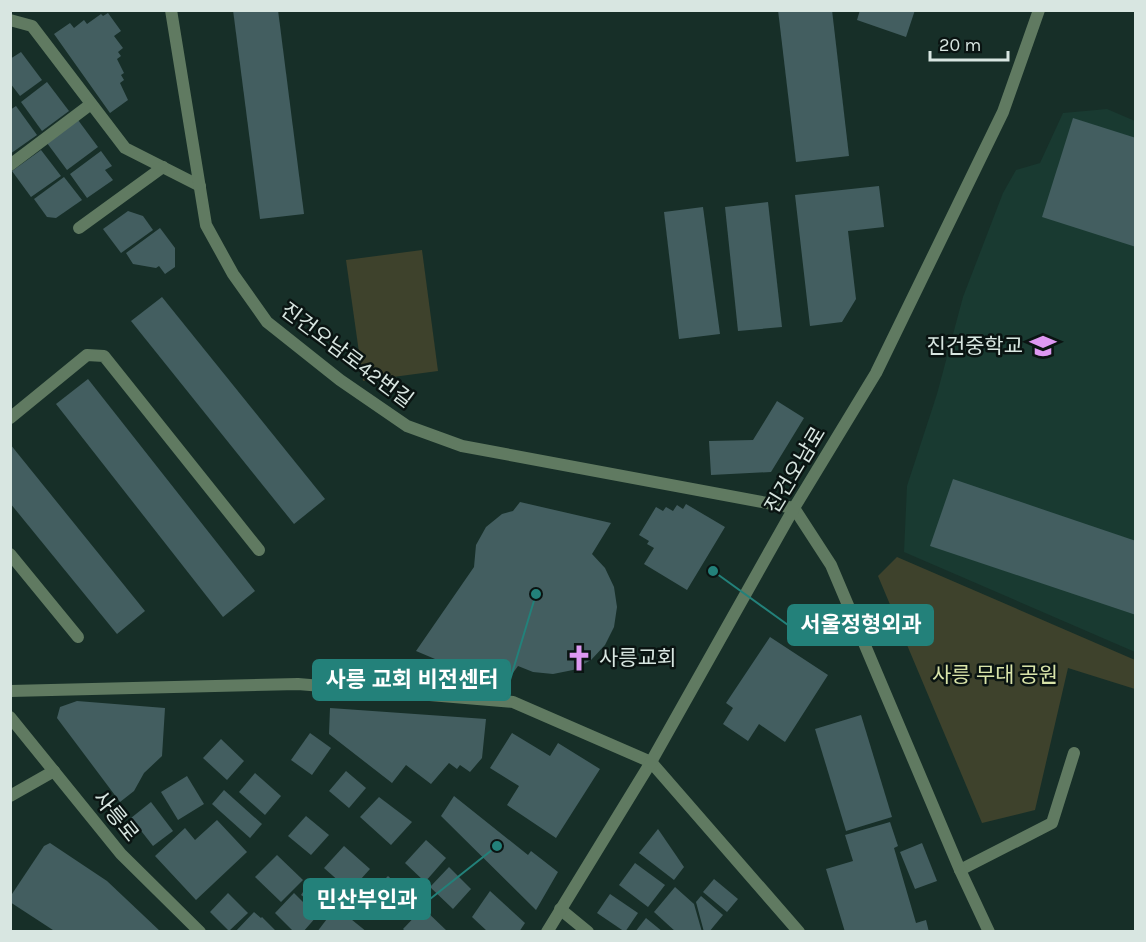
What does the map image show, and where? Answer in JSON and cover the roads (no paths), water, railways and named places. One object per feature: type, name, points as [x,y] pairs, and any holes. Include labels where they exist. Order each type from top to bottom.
[{"type":"street","name":"진건오남로42번길","points":[[171,10],[206,225],[233,274],[267,322],[340,380],[407,426],[462,446],[794,508]]},
{"type":"street","name":"진건오남로","points":[[547,932],[651,762],[794,508],[876,373],[1003,112],[1039,10]]},
{"type":"street","points":[[10,20],[32,26],[125,148],[200,186]]},
{"type":"street","points":[[10,165],[91,104]]},
{"type":"street","points":[[79,228],[163,167]]},
{"type":"street","points":[[10,418],[87,355],[104,356],[259,550]]},
{"type":"street","points":[[794,508],[831,565],[960,870],[989,932]]},
{"type":"street","points":[[10,554],[78,637]]},
{"type":"street","points":[[10,692],[298,684],[513,702],[651,762],[799,932]]},
{"type":"street","name":"사릉로","points":[[10,717],[121,854],[200,932]]},
{"type":"street","points":[[960,870],[1052,823],[1074,753]]},
{"type":"street","points":[[10,796],[54,771]]},
{"type":"street","points":[[560,909],[588,932]]},
{"type":"place","name":"진건중학교","points":[[1043,346]]},
{"type":"place","name":"서울정형외과","points":[[713,571]]},
{"type":"place","name":"사릉 교회 비전센터","points":[[536,594]]},
{"type":"place","name":"사릉교회","points":[[579,658]]},
{"type":"place","name":"민산부인과","points":[[497,846]]},
{"type":"park label","name":"사릉 무대 공원","points":[[995,675]]}]
